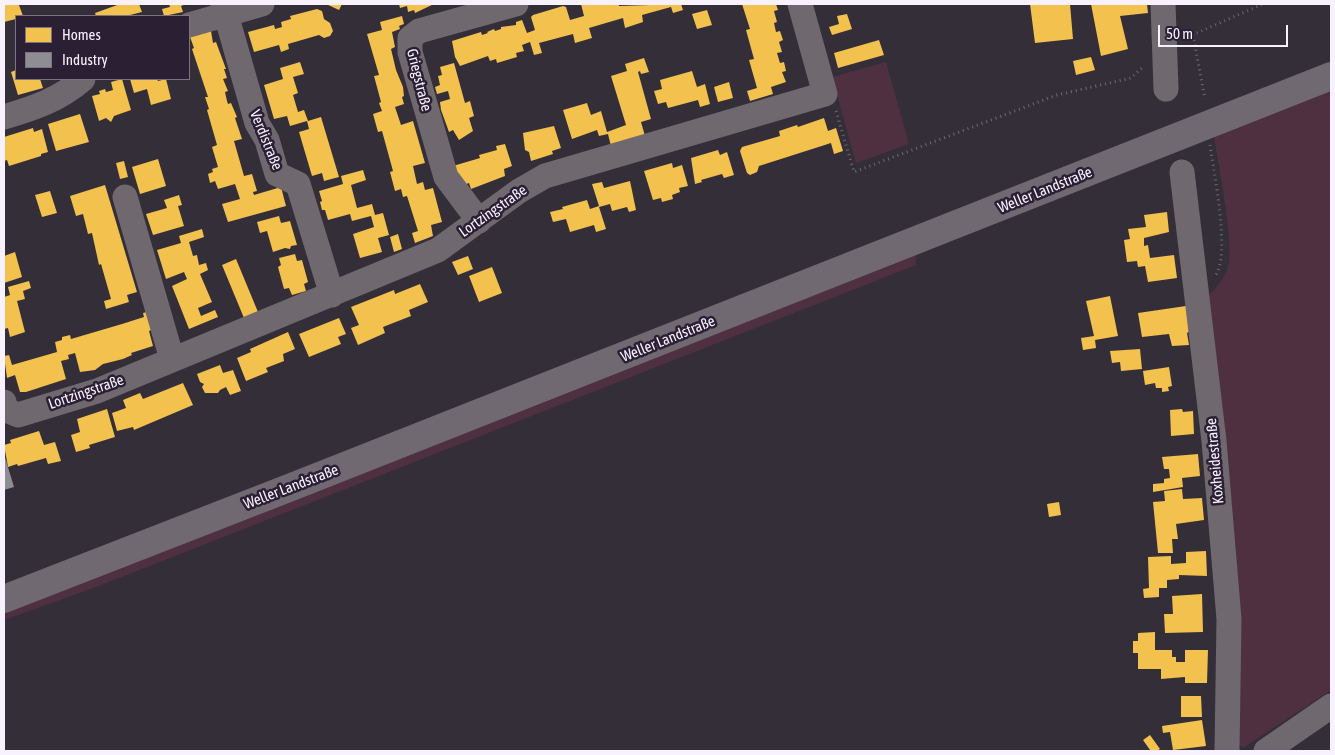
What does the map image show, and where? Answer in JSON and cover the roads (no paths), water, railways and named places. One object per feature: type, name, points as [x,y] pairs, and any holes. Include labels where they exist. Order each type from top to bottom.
[{"type":"main road","name":"Weller Landstraße","points":[[4,599],[303,483],[1331,76]]},
{"type":"street","points":[[190,25],[225,9],[262,4]]},
{"type":"street","name":"Griegstraße","points":[[478,221],[446,176],[410,52],[410,38],[419,31],[516,4]]},
{"type":"street","name":"Lortzingstraße","points":[[4,402],[6,410],[18,414],[96,391],[438,250],[519,191],[545,176],[825,94],[800,4]]},
{"type":"street","points":[[1163,4],[1166,89]]},
{"type":"street","name":"Verdistraße","points":[[225,9],[257,123],[267,140],[278,174],[298,184],[332,294]]},
{"type":"street","points":[[4,117],[39,107],[58,98],[82,80]]},
{"type":"street","name":"Koxheidestraße","points":[[1182,172],[1214,442],[1229,619],[1227,751]]},
{"type":"street","points":[[125,196],[172,359]]},
{"type":"street","points":[[1266,751],[1331,706]]}]
